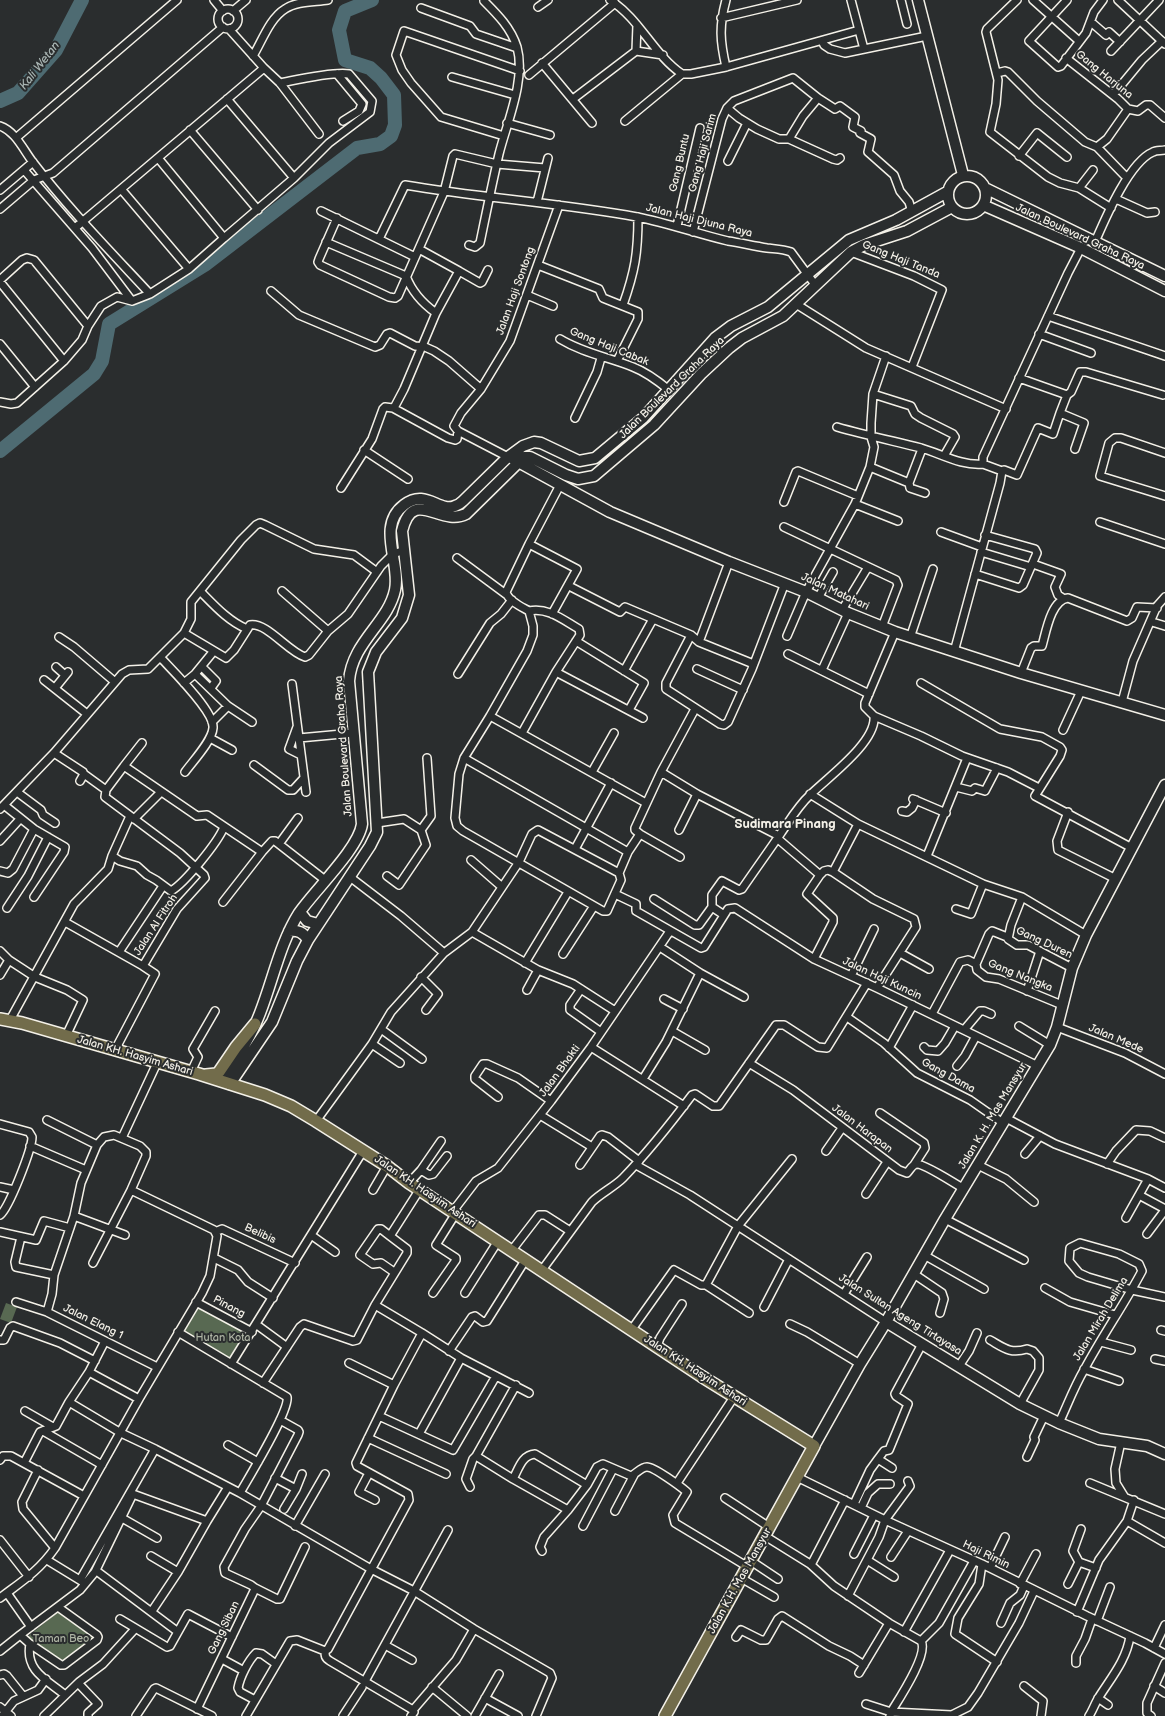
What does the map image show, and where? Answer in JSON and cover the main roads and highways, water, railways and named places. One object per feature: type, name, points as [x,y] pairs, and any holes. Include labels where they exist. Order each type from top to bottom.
[{"type":"main road","points":[[918,0],[963,176]]},
{"type":"main road","points":[[963,176],[974,176],[985,188],[986,196],[983,205],[976,212],[965,214],[960,213],[952,207],[948,200],[947,192],[952,182],[963,176]]},
{"type":"main road","name":"Jalan Boulevard Graha Raya","points":[[985,188],[1165,276]]},
{"type":"main road","name":"Jalan Boulevard Graha Raya","points":[[225,1083],[255,1024],[289,932],[300,912],[361,831],[362,824],[349,680],[350,668],[356,654],[393,599],[396,587],[391,539],[394,516],[404,505],[412,500],[421,498],[448,507],[456,506],[508,457],[523,446],[534,442],[541,443],[579,461],[595,458],[643,418],[715,338],[731,326],[768,307],[845,242],[875,230],[912,212],[947,192]]},
{"type":"main road","name":"Jalan Boulevard Graha Raya","points":[[983,205],[1081,248],[1165,291]]},
{"type":"main road","name":"Jalan Boulevard Graha Raya","points":[[518,462],[524,457],[530,457],[578,479],[594,476],[654,425],[701,374],[729,348],[742,338],[783,316],[851,252],[858,247],[906,231],[952,207]]},
{"type":"main road","points":[[875,230],[880,240]]},
{"type":"main road","name":"Jalan Matahari","points":[[508,457],[610,512],[729,562],[785,583],[845,611],[910,638],[1021,673],[1165,715]]},
{"type":"main road","points":[[225,1083],[272,1022],[297,961],[308,940],[374,839],[378,823],[368,672],[376,652],[402,618],[409,595],[402,531],[404,522],[414,510],[420,508],[451,517],[460,517],[466,514],[518,462]]},
{"type":"main road","points":[[353,733],[372,731]]},
{"type":"main road","name":"Jalan K. H. Mas Mansyur","points":[[814,1446],[945,1219],[1050,1045],[1057,1027],[1072,968],[1086,935],[1165,785]]},
{"type":"main road","points":[[300,912],[307,921],[318,924]]},
{"type":"main road","points":[[289,932],[295,930],[300,932],[308,940]]},
{"type":"main road","name":"Jalan KH. Hasyim Ashari","points":[[5,1019],[195,1073],[265,1095],[291,1106],[387,1166],[409,1183],[498,1240],[734,1397],[814,1446]]},
{"type":"main road","points":[[195,1073],[211,1075],[219,1072],[236,1047],[255,1024]]},
{"type":"main road","name":"Jalan Sultan Ageng Tirtayasa","points":[[886,1322],[1020,1404],[1044,1416],[1099,1439],[1147,1446],[1165,1454]]},
{"type":"main road","name":"Jalan K.H. Mas Mansyur","points":[[669,1715],[741,1578],[814,1446]]},
{"type":"waterway","name":"Kali Wetan","points":[[0,101],[18,93],[56,50],[82,0]]},
{"type":"waterway","points":[[0,451],[94,374],[102,361],[109,324],[206,264],[357,148],[380,144],[391,136],[395,125],[394,95],[381,78],[370,68],[345,60],[339,30],[345,11],[372,0]]},
{"type":"district","name":"Sudimara Pinang","points":[[785,825]]},
{"type":"park label","name":"Hutan Kota","points":[[223,1338]]},
{"type":"park label","name":"Taman Beo","points":[[61,1639]]}]
